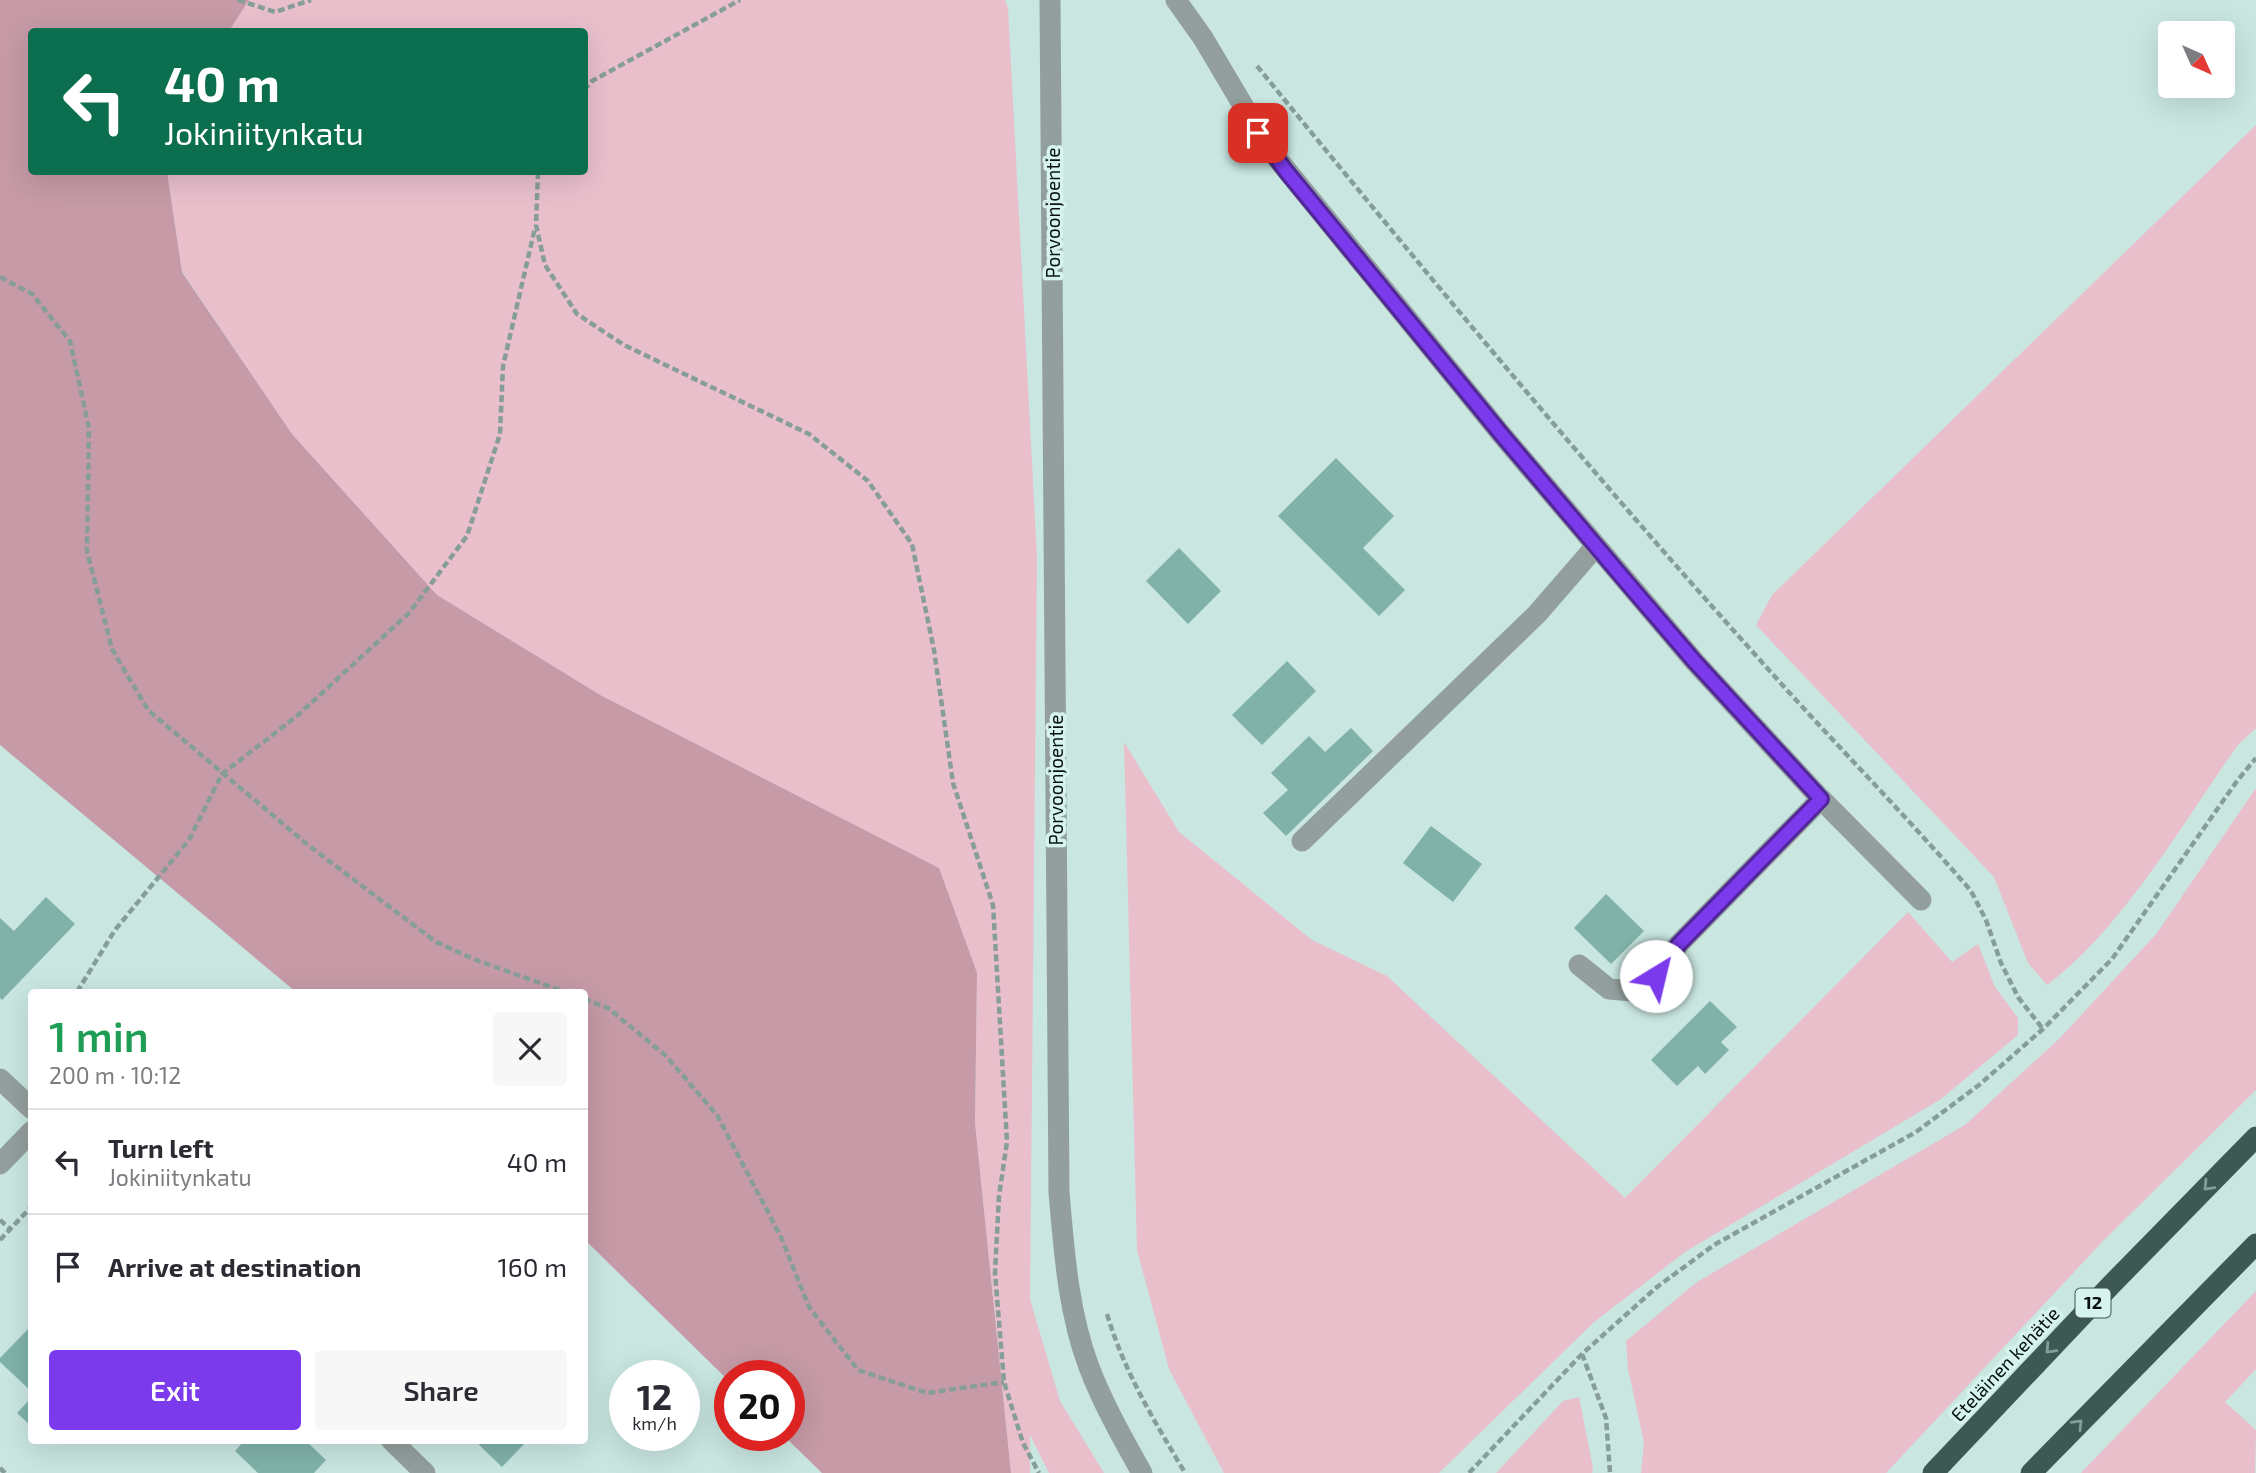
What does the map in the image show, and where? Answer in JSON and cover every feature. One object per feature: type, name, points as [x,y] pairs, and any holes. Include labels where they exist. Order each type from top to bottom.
[{"type":"highway","name":"Eteläinen kehätie","points":[[1933,1473],[2101,1295],[2256,1137]]},
{"type":"highway","points":[[2031,1473],[2256,1244]]},
{"type":"street","name":"Porvoonjoentie","points":[[1037,0],[1052,71]]},
{"type":"street","name":"Porvoonjoentie","points":[[1050,0],[1059,1192],[1073,1310],[1088,1366],[1112,1419],[1142,1473]]},
{"type":"street","points":[[1176,0],[1203,38],[1250,121],[1286,171],[1596,546],[1695,662],[1821,799],[1921,900]]},
{"type":"street","points":[[1302,841],[1537,614],[1596,546]]},
{"type":"street","points":[[1579,965],[1609,989],[1644,992],[1679,944],[1821,799]]},
{"type":"street","points":[[0,1079],[28,1105]]},
{"type":"street","points":[[0,1164],[28,1135]]},
{"type":"street","points":[[395,1444],[425,1473]]},
{"type":"path","points":[[238,0],[275,12],[311,0]]},
{"type":"path","points":[[588,86],[740,0]]},
{"type":"path","points":[[1253,61],[1433,282],[1628,511],[1971,891],[2018,997],[2043,1029]]},
{"type":"path","points":[[79,989],[116,930],[189,840],[222,774],[297,716],[410,613],[467,536],[500,434],[503,366],[536,225],[538,175]]},
{"type":"path","points":[[536,225],[545,265],[577,314],[624,345],[809,434],[868,481],[912,544],[934,650],[953,783],[993,905],[1007,1142],[999,1196],[995,1273],[1004,1382],[1023,1443],[1039,1473]]},
{"type":"path","points":[[0,277],[32,294],[70,341],[89,428],[87,551],[112,649],[148,710],[308,845],[436,942],[476,960],[557,989]]},
{"type":"path","points":[[1469,1473],[1583,1354],[1657,1287],[1714,1245],[1916,1132],[1979,1085],[2043,1029],[2112,959],[2256,758]]},
{"type":"path","points":[[588,1000],[608,1008],[666,1056],[717,1115],[781,1237],[808,1307],[858,1370],[927,1393],[1004,1382]]},
{"type":"path","points":[[0,1240],[28,1210]]},
{"type":"path","points":[[0,1220],[10,1229]]},
{"type":"path","points":[[1106,1312],[1118,1351],[1137,1392],[1185,1473]]},
{"type":"path","points":[[1583,1354],[1606,1418],[1610,1473]]},
{"type":"path","points":[[0,1468],[5,1473]]},
{"type":"shaded area","points":[[0,0],[249,0],[231,28],[28,28],[28,175],[167,175],[182,272],[292,434],[437,595],[602,696],[939,868],[977,973],[975,1123],[1011,1473],[822,1473],[799,1451],[805,1451],[805,1360],[714,1360],[714,1366],[588,1243],[588,989],[292,989],[0,745]]},
{"type":"shaded area","points":[[249,0],[1005,0],[1008,8],[1037,557],[1030,1299],[1060,1401],[1104,1473],[1049,1473],[1030,1435],[1030,1473],[1011,1473],[975,1123],[977,973],[602,696],[437,595],[292,434],[182,271],[167,175],[588,175],[588,28],[231,28]]},
{"type":"shaded area","points":[[2256,125],[2256,728],[2237,746],[2126,905],[2101,935],[2047,985],[2028,963],[1994,877],[1756,625],[1772,595]]},
{"type":"shaded area","points":[[1124,742],[1179,832],[1312,940],[1387,976],[1625,1198],[1908,912],[1952,962],[1978,944],[1995,987],[2018,1018],[2018,1035],[1941,1099],[1685,1252],[1593,1323],[1439,1473],[1224,1473],[1169,1369],[1137,1250]]},
{"type":"shaded area","points":[[2256,788],[2256,1090],[2104,1240],[1886,1473],[1641,1473],[1644,1443],[1628,1369],[1626,1341],[1697,1282],[1965,1125],[2060,1038],[2157,933]]},
{"type":"shaded area","points":[[2256,1291],[2256,1369],[2225,1402],[2256,1430],[2255,1473],[2081,1473]]},
{"type":"shaded area","points":[[1579,1397],[1592,1473],[1496,1473],[1563,1401]]},
{"type":"building","points":[[1336,458],[1394,516],[1363,548],[1405,590],[1379,616],[1278,516]]},
{"type":"building","points":[[1179,548],[1221,591],[1188,624],[1146,581]]},
{"type":"building","points":[[1287,661],[1316,691],[1262,745],[1232,715]]},
{"type":"building","points":[[1351,728],[1373,751],[1286,836],[1263,813],[1288,790],[1271,773],[1309,736],[1325,752]]},
{"type":"building","points":[[1431,826],[1482,864],[1453,902],[1403,863]]},
{"type":"building","points":[[1606,894],[1644,931],[1611,964],[1574,928]]},
{"type":"building","points":[[46,897],[75,924],[2,1000],[0,918],[14,931]]},
{"type":"building","points":[[1710,1001],[1737,1027],[1721,1042],[1729,1050],[1705,1074],[1698,1066],[1677,1086],[1651,1060]]},
{"type":"building","points":[[28,1329],[28,1388],[0,1362],[0,1358]]},
{"type":"building","points":[[28,1401],[28,1423],[17,1413]]},
{"type":"building","points":[[241,1444],[309,1444],[326,1460],[314,1473],[258,1473],[235,1451]]},
{"type":"building","points":[[478,1444],[524,1444],[502,1467]]},
{"type":"route","points":[[1258,133],[1286,171],[1580,528],[1695,662],[1821,799],[1679,944],[1656,976]]}]
